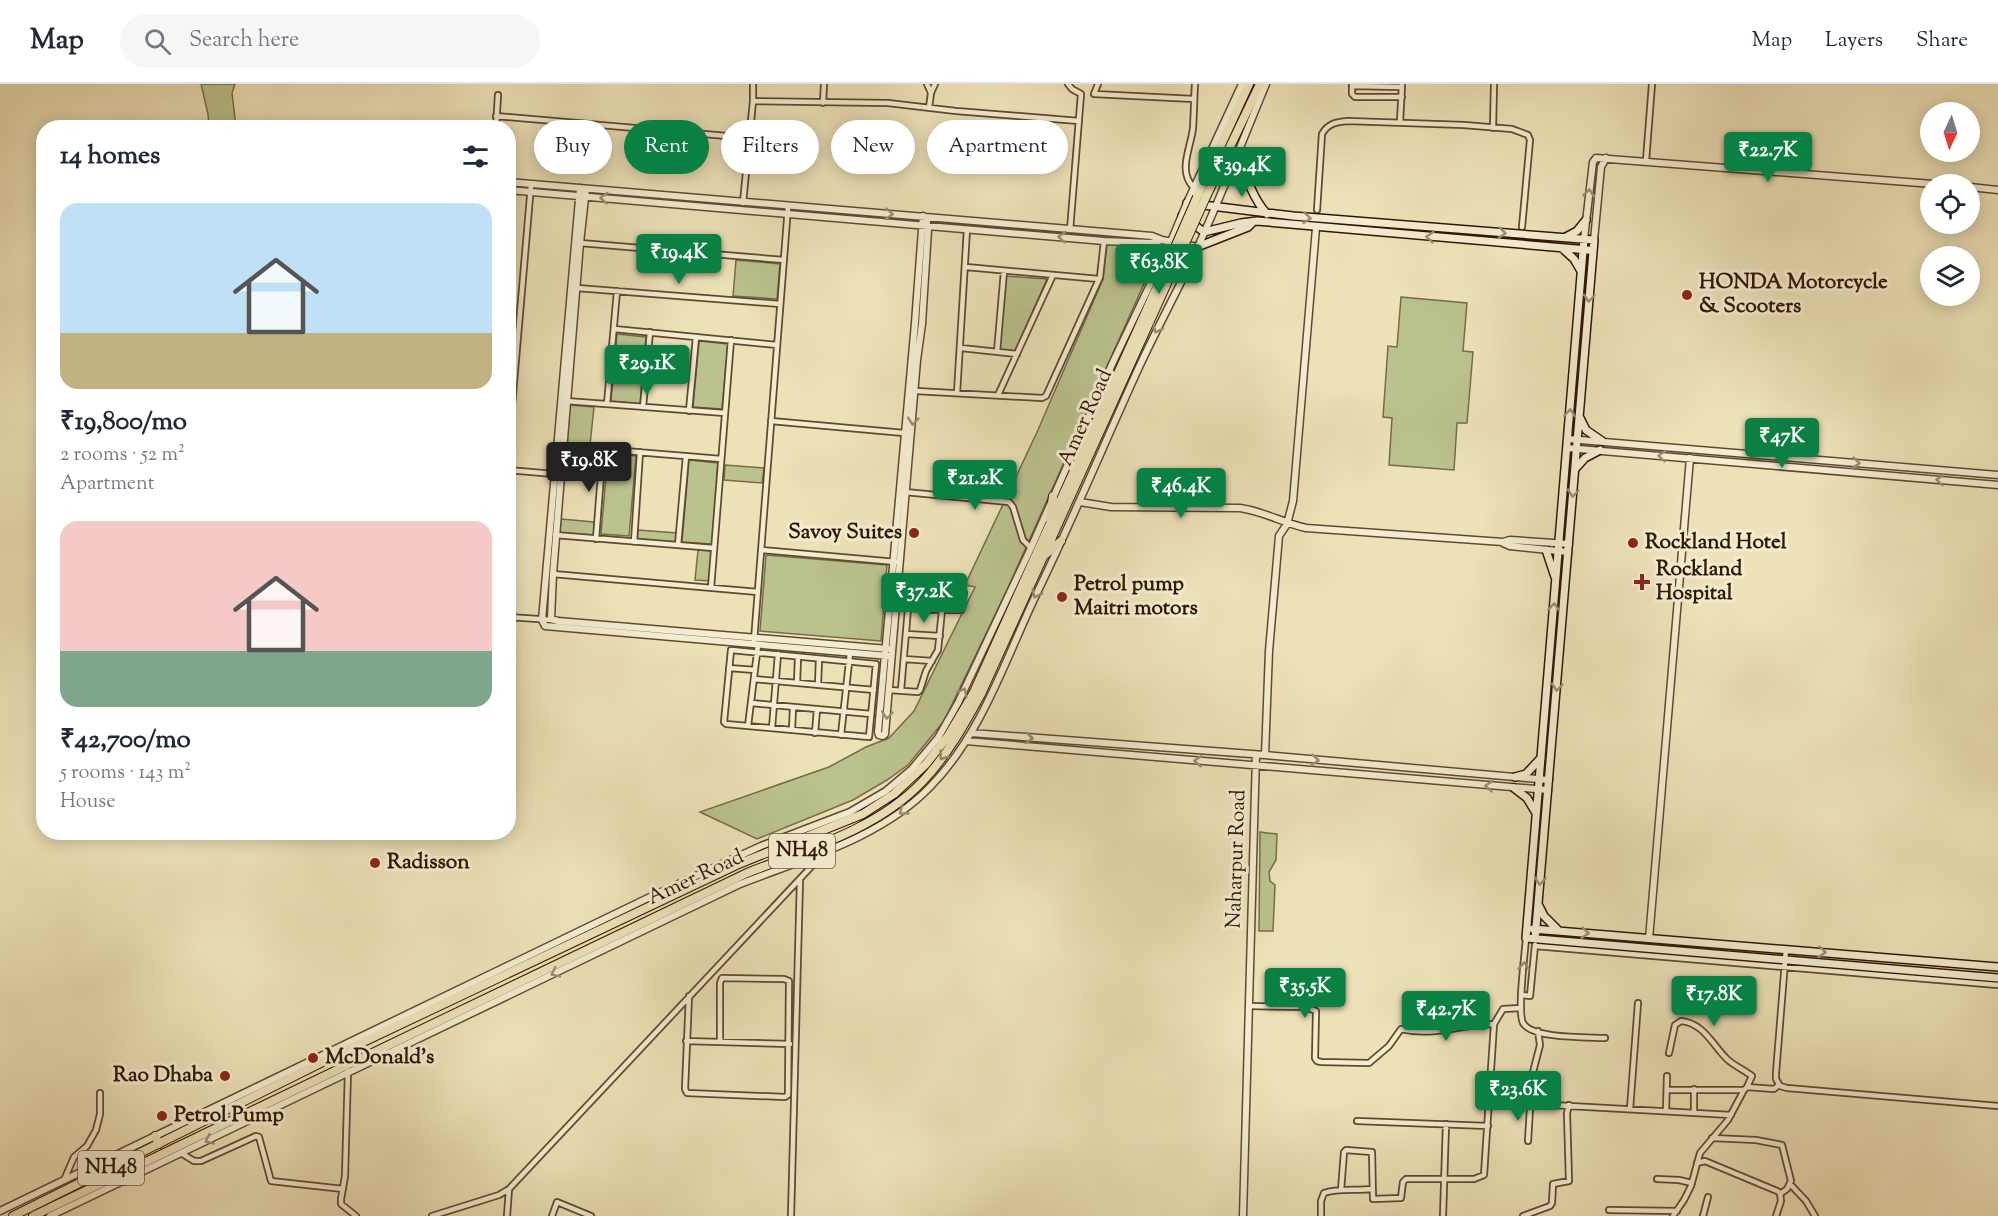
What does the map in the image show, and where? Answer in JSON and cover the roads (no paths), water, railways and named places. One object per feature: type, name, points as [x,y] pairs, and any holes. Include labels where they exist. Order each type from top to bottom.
[{"type":"highway","name":"Amer Road","points":[[1201,198],[1249,84]]},
{"type":"highway","name":"Amer Road","points":[[159,1144],[228,1105],[730,868],[772,846],[863,814],[894,794],[927,764],[948,736],[974,692],[1176,246],[1260,84]]},
{"type":"highway","name":"Amer Road","points":[[138,1166],[499,996],[689,904],[747,873],[824,848],[894,806],[921,784],[954,742],[981,694],[1044,555],[1176,246]]},
{"type":"highway","points":[[1048,529],[1053,496]]},
{"type":"highway","points":[[1044,555],[1061,541]]},
{"type":"highway","points":[[155,1136],[159,1144]]},
{"type":"highway","name":"NH48","points":[[13,1216],[159,1144]]},
{"type":"highway","points":[[124,1180],[138,1166]]},
{"type":"highway","name":"NH48","points":[[33,1216],[138,1166]]},
{"type":"main road","points":[[1238,153],[1259,204],[1267,214]]},
{"type":"main road","points":[[1187,203],[1267,214],[1523,231],[1563,238],[1594,240],[1535,942]]},
{"type":"main road","points":[[1182,216],[1203,232],[1253,222],[1593,250]]},
{"type":"main road","points":[[1563,238],[1577,231],[1586,220]]},
{"type":"main road","points":[[1197,247],[1248,227],[1253,222]]},
{"type":"main road","points":[[1523,231],[1524,244]]},
{"type":"main road","points":[[1584,239],[1526,938],[1535,942],[1786,964],[1998,978]]},
{"type":"main road","points":[[1561,248],[1574,259],[1582,274]]},
{"type":"main road","points":[[1580,415],[1586,430],[1602,441]]},
{"type":"main road","points":[[1575,472],[1581,461],[1599,450]]},
{"type":"main road","points":[[1546,550],[1557,582]]},
{"type":"main road","points":[[1515,777],[1526,774],[1542,757]]},
{"type":"main road","points":[[1514,788],[1527,798],[1537,815]]},
{"type":"main road","points":[[1538,904],[1544,916],[1560,931]]},
{"type":"main road","points":[[1527,928],[1998,967]]},
{"type":"street","points":[[752,120],[753,84]]},
{"type":"street","points":[[823,103],[824,84]]},
{"type":"street","points":[[927,84],[931,93]]},
{"type":"street","points":[[929,108],[935,84]]},
{"type":"street","points":[[1068,84],[1081,94],[1194,99]]},
{"type":"street","points":[[1094,94],[1098,84]]},
{"type":"street","points":[[1194,188],[1188,180],[1186,163],[1193,129],[1195,84]]},
{"type":"street","points":[[772,846],[871,801],[900,780],[920,760],[952,716],[1031,548],[1113,362],[1176,246],[1187,203],[1242,84]]},
{"type":"street","points":[[432,1216],[499,1195],[509,1189],[800,880],[824,848],[890,821],[911,805],[947,768],[971,733],[995,686],[1080,502],[1135,375],[1197,247],[1266,84]]},
{"type":"street","points":[[1492,128],[1494,84]]},
{"type":"street","points":[[1646,161],[1652,84]]},
{"type":"street","points":[[1400,122],[1402,98],[1402,86],[1352,85],[1352,94],[1355,97],[1402,98]]},
{"type":"street","points":[[1070,230],[1081,94]]},
{"type":"street","points":[[496,120],[498,95]]},
{"type":"street","points":[[753,102],[888,103],[1079,121]]},
{"type":"street","points":[[496,116],[721,135]]},
{"type":"street","points":[[1317,210],[1322,134],[1335,122],[1400,122],[1492,128],[1521,131],[1530,140],[1523,231]]},
{"type":"street","points":[[1584,239],[1593,162],[1596,158],[1920,183]]},
{"type":"street","points":[[1594,240],[1601,167],[1606,158]]},
{"type":"street","points":[[743,203],[746,174]]},
{"type":"street","points":[[516,184],[582,196],[788,210],[925,216],[1152,236],[1176,246],[1197,247]]},
{"type":"street","points":[[516,360],[531,188]]},
{"type":"street","points":[[516,189],[583,188],[743,203],[925,226],[1104,241],[1150,243],[1162,240]]},
{"type":"street","points":[[553,620],[550,616],[564,446],[564,401],[583,188]]},
{"type":"street","points":[[1980,189],[1998,190]]},
{"type":"street","points":[[582,196],[577,288],[554,474],[542,620],[545,626],[850,653],[889,653]]},
{"type":"street","points":[[748,726],[755,670],[761,550],[788,210]]},
{"type":"street","points":[[897,562],[897,596],[889,653],[878,732],[883,736],[889,690],[889,653],[903,492],[916,391],[925,216]]},
{"type":"street","points":[[903,492],[904,433],[925,226]]},
{"type":"street","points":[[1265,755],[1269,651],[1279,536],[1287,524],[1293,501],[1317,228]]},
{"type":"street","points":[[957,393],[967,229]]},
{"type":"street","points":[[916,391],[1042,398],[1046,396],[1099,279],[1104,241]]},
{"type":"street","points":[[580,243],[784,260]]},
{"type":"street","points":[[966,267],[1099,279]]},
{"type":"street","points":[[997,352],[1004,271]]},
{"type":"street","points":[[998,395],[1053,275]]},
{"type":"street","points":[[577,288],[780,304]]},
{"type":"street","points":[[607,404],[617,291]]},
{"type":"street","points":[[614,329],[777,345]]},
{"type":"street","points":[[643,407],[650,333]]},
{"type":"street","points":[[689,411],[696,337]]},
{"type":"street","points":[[711,588],[731,340]]},
{"type":"street","points":[[961,348],[1017,354]]},
{"type":"street","points":[[564,401],[725,413]]},
{"type":"street","points":[[771,421],[904,433]]},
{"type":"street","points":[[1568,439],[1998,475]]},
{"type":"street","points":[[564,446],[721,459]]},
{"type":"street","points":[[1567,448],[1998,485]]},
{"type":"street","points":[[596,539],[603,449]]},
{"type":"street","points":[[634,542],[640,452]]},
{"type":"street","points":[[678,545],[686,456]]},
{"type":"street","points":[[1650,939],[1690,458]]},
{"type":"street","points":[[516,471],[554,474]]},
{"type":"street","points":[[903,492],[1009,502],[1013,507],[1023,540],[1031,548]]},
{"type":"street","points":[[1080,502],[1111,507],[1240,508],[1257,510],[1287,524],[1306,528],[1503,542],[1510,540],[1559,548]]},
{"type":"street","points":[[549,535],[714,548]]},
{"type":"street","points":[[1503,542],[1510,546],[1546,550],[1569,548]]},
{"type":"street","points":[[761,550],[897,562]]},
{"type":"street","points":[[553,573],[758,592]]},
{"type":"street","points":[[901,690],[908,608],[910,589],[913,587],[932,588],[963,592],[961,610],[908,608]]},
{"type":"street","points":[[931,610],[932,588]]},
{"type":"street","points":[[897,596],[909,597]]},
{"type":"street","points":[[889,690],[918,692],[920,690],[926,671],[938,650],[942,610]]},
{"type":"street","points":[[516,618],[553,620],[756,645],[889,653]]},
{"type":"street","points":[[906,634],[940,636]]},
{"type":"street","points":[[756,645],[778,654],[876,664],[868,738],[728,725],[724,722],[731,650],[756,645]]},
{"type":"street","points":[[841,735],[850,653]]},
{"type":"street","points":[[772,728],[778,654]]},
{"type":"street","points":[[796,683],[798,657]]},
{"type":"street","points":[[818,685],[819,659]]},
{"type":"street","points":[[904,659],[932,661]]},
{"type":"street","points":[[729,668],[755,670]]},
{"type":"street","points":[[754,679],[874,690]]},
{"type":"street","points":[[751,703],[871,714]]},
{"type":"street","points":[[792,730],[793,707]]},
{"type":"street","points":[[815,733],[817,709]]},
{"type":"street","points":[[971,733],[1265,755],[1549,780]]},
{"type":"street","points":[[966,741],[1548,790]]},
{"type":"street","name":"Naharpur Road","points":[[1243,1216],[1256,755]]},
{"type":"street","points":[[791,1216],[800,880]]},
{"type":"street","points":[[1526,938],[1521,995],[1524,1025],[1538,1031],[1558,1035],[1605,1038]]},
{"type":"street","points":[[1521,995],[1530,996],[1535,942]]},
{"type":"street","points":[[1786,949],[1776,1073],[1779,1085],[1787,1088],[1998,1106]]},
{"type":"street","points":[[1786,964],[1998,985]]},
{"type":"street","points":[[689,996],[685,1089],[690,1094],[787,1096],[790,1044],[789,981],[722,978],[720,983],[720,1041]]},
{"type":"street","points":[[1630,1109],[1638,1003]]},
{"type":"street","points":[[1249,1006],[1305,1008],[1316,1011],[1316,1058],[1321,1062],[1369,1063],[1389,1046],[1401,1029],[1441,1031],[1474,1024],[1494,1024]]},
{"type":"street","points":[[1341,1190],[1344,1152],[1347,1150],[1372,1152],[1372,1199],[1398,1199],[1402,1196],[1403,1182],[1406,1179],[1474,1179],[1484,1175],[1494,1024],[1503,1009],[1521,1008]]},
{"type":"street","points":[[1609,1210],[1675,1214],[1692,1183],[1700,1153],[1731,1115],[1752,1076],[1727,1059],[1706,1034],[1693,1023],[1682,1021],[1675,1025],[1669,1053]]},
{"type":"street","points":[[1528,1141],[1534,1067],[1540,1045],[1538,1031]]},
{"type":"street","points":[[686,1041],[790,1044]]},
{"type":"street","points":[[50,1216],[347,1069],[344,1189],[340,1199],[341,1204],[356,1216]]},
{"type":"street","points":[[1666,1111],[1667,1076]]},
{"type":"street","points":[[1668,1090],[1774,1089],[1779,1085]]},
{"type":"street","points":[[1694,1089],[1694,1113]]},
{"type":"street","points":[[63,1180],[75,1157],[87,1146],[96,1130],[100,1114],[100,1093]]},
{"type":"street","points":[[1490,1098],[1530,1103],[1731,1115]]},
{"type":"street","points":[[0,1211],[155,1136],[228,1105]]},
{"type":"street","points":[[1523,1216],[1550,1206],[1553,1184],[1569,1181],[1567,1133],[1569,1105]]},
{"type":"street","points":[[1357,1121],[1488,1126]]},
{"type":"street","points":[[1443,1216],[1446,1125]]},
{"type":"street","points":[[181,1153],[194,1161],[201,1161],[256,1136],[260,1137],[263,1146],[271,1182],[344,1189]]},
{"type":"street","points":[[1712,1138],[1780,1143],[1791,1178],[1790,1184],[1780,1194],[1780,1207],[1776,1216]]},
{"type":"street","points":[[1697,1163],[1705,1161],[1780,1194]]},
{"type":"street","points":[[1657,1179],[1692,1183]]},
{"type":"street","points":[[1790,1184],[1806,1201],[1815,1216]]},
{"type":"street","points":[[507,1216],[509,1189]]},
{"type":"street","points":[[1321,1216],[1321,1201],[1324,1193],[1372,1189]]},
{"type":"street","points":[[1703,1216],[1708,1197]]},
{"type":"street","points":[[552,1216],[557,1202],[591,1216]]},
{"type":"place","name":"HONDA Motorcycle & Scooters","points":[[1687,295]]},
{"type":"place","name":"Savoy Suites","points":[[914,533]]},
{"type":"place","name":"Rockland Hotel","points":[[1633,543]]},
{"type":"place","name":"Rockland Hospital","points":[[1642,582]]},
{"type":"place","name":"Petrol pump Maitri motors","points":[[1062,597]]},
{"type":"place","name":"Radisson","points":[[375,863]]},
{"type":"place","name":"McDonald's","points":[[313,1058]]},
{"type":"place","name":"Rao Dhaba","points":[[225,1076]]},
{"type":"place","name":"Petrol Pump","points":[[162,1116]]}]
